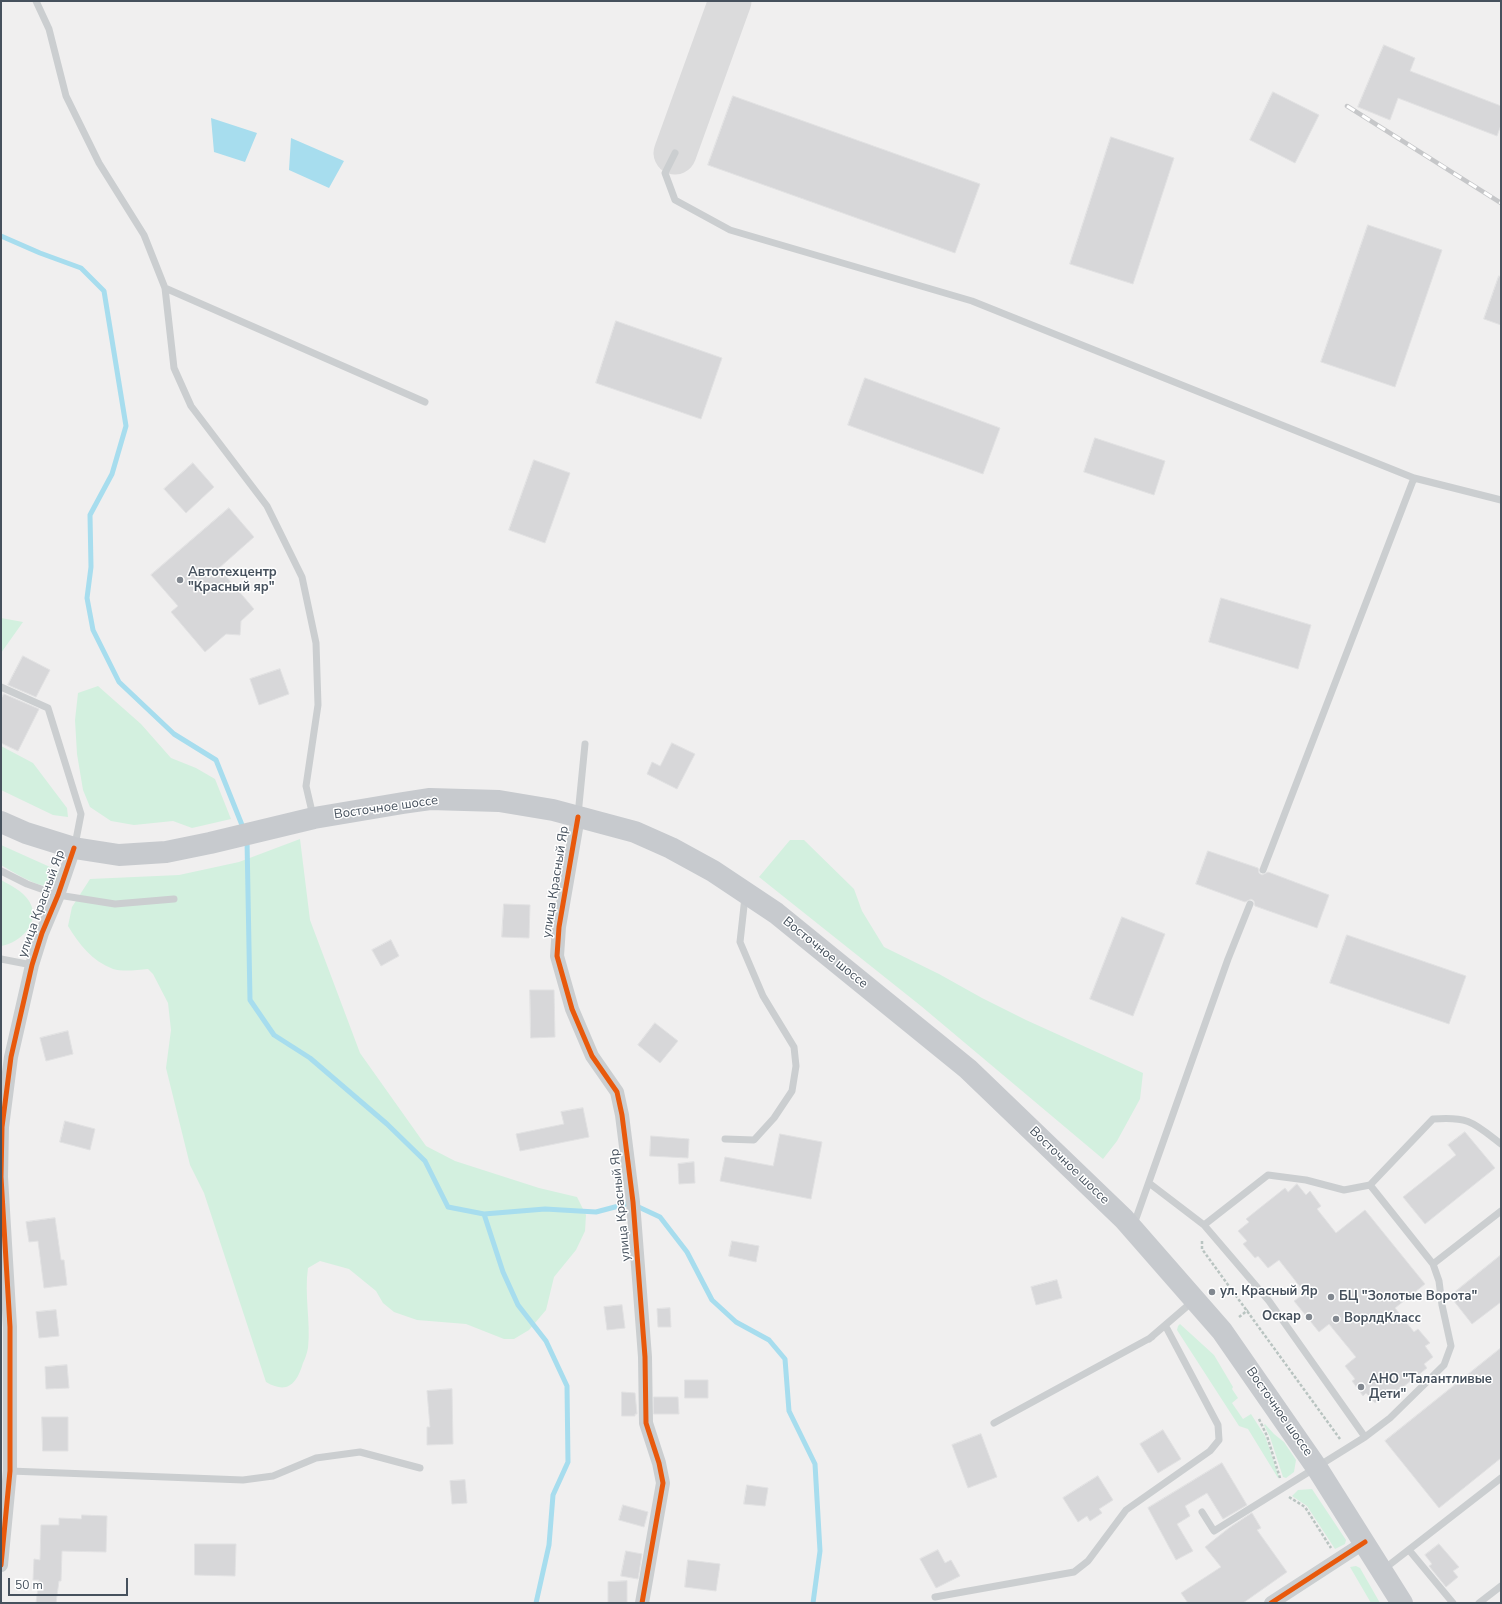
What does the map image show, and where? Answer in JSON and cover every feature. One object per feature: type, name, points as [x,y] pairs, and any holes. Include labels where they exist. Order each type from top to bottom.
[{"type":"main road","name":"Восточное шоссе","points":[[1,822],[26,833],[74,848],[120,856],[166,852],[314,818],[430,799],[499,801],[528,804],[635,832],[671,848],[713,871],[776,913],[968,1069],[1132,1228],[1196,1299],[1222,1331],[1317,1468],[1402,1603]]},
{"type":"street","name":"улица Красный Яр","points":[[578,817],[558,927],[558,956],[572,1009],[592,1056],[616,1092],[624,1130],[635,1224],[645,1357],[646,1423],[659,1463],[663,1483],[642,1603]]},
{"type":"street","name":"улица Красный Яр","points":[[1,1565],[10,1471],[10,1327],[2,1170],[2,1127],[6,1058],[42,933],[58,895],[74,848]]},
{"type":"street","points":[[1271,1603],[1365,1542]]},
{"type":"lane","points":[[36,1],[49,29],[66,96],[99,163],[144,235],[165,288],[174,368],[191,406],[267,506],[302,577],[316,643],[318,705],[306,786],[314,818]]},
{"type":"lane","points":[[675,153],[665,172],[675,200],[730,230],[972,301],[1414,478],[1501,500]]},
{"type":"lane","points":[[165,288],[425,402]]},
{"type":"lane","points":[[1263,870],[1414,478]]},
{"type":"lane","points":[[1,687],[48,708],[80,814],[74,848]]},
{"type":"lane","points":[[578,817],[585,744]]},
{"type":"lane","points":[[1,871],[28,884],[58,895],[115,904],[174,899]]},
{"type":"lane","points":[[725,1139],[754,1140],[774,1118],[792,1091],[796,1066],[794,1047],[763,996],[740,942],[746,892]]},
{"type":"lane","points":[[1132,1228],[1228,959],[1250,904]]},
{"type":"lane","points":[[1,959],[32,965]]},
{"type":"lane","points":[[1204,1225],[1268,1176],[1306,1180],[1344,1190],[1370,1185],[1434,1119],[1453,1117],[1474,1123],[1501,1144]]},
{"type":"lane","points":[[1149,1183],[1204,1225],[1269,1301],[1366,1437]]},
{"type":"lane","points":[[1202,1512],[1214,1531],[1366,1437],[1390,1418],[1444,1365],[1452,1346],[1442,1305],[1439,1281],[1433,1264],[1370,1185]]},
{"type":"lane","points":[[1433,1264],[1501,1211]]},
{"type":"lane","points":[[994,1423],[1150,1339],[1196,1299]]},
{"type":"lane","points":[[935,1597],[1074,1572],[1088,1561],[1126,1510],[1210,1451],[1219,1440],[1218,1424],[1165,1325]]},
{"type":"lane","points":[[10,1471],[243,1480],[273,1476],[316,1458],[360,1452],[420,1468]]},
{"type":"lane","points":[[1382,1570],[1501,1478]]},
{"type":"lane","points":[[1409,1550],[1453,1603]]},
{"type":"lane","points":[[1479,1603],[1501,1586]]},
{"type":"path","points":[[1204,1225],[1202,1248],[1347,1449]]},
{"type":"path","points":[[1239,1317],[1248,1310]]},
{"type":"path","points":[[1257,1416],[1267,1436],[1284,1488],[1289,1496],[1305,1507],[1339,1560]]},
{"type":"green space","points":[[1,618],[23,622],[1,653]]},
{"type":"green space","points":[[98,686],[141,724],[171,758],[196,768],[215,779],[231,819],[192,828],[173,821],[134,825],[111,821],[90,807],[83,790],[77,754],[75,720],[78,693]]},
{"type":"green space","points":[[1,746],[33,763],[67,808],[68,817],[53,815],[1,790]]},
{"type":"green space","points":[[300,839],[310,920],[360,1053],[426,1146],[455,1161],[539,1188],[577,1197],[586,1215],[585,1231],[576,1250],[554,1277],[546,1310],[529,1330],[514,1339],[504,1339],[466,1324],[417,1320],[394,1312],[383,1303],[376,1291],[349,1269],[320,1261],[308,1268],[307,1288],[309,1338],[307,1354],[301,1370],[294,1381],[286,1387],[280,1387],[266,1382],[204,1193],[190,1165],[166,1068],[171,1030],[168,1003],[153,974],[148,969],[121,970],[105,966],[92,957],[68,926],[72,907],[90,879],[179,875],[239,862]]},
{"type":"green space","points":[[790,840],[804,840],[854,889],[862,911],[884,947],[1026,1020],[1143,1073],[1140,1099],[1117,1141],[1103,1159],[921,1006],[759,877]]},
{"type":"green space","points":[[1,845],[59,871],[62,884],[48,886],[41,885],[1,865]]},
{"type":"green space","points":[[1,880],[26,897],[32,909],[33,916],[31,923],[22,936],[16,941],[1,946]]},
{"type":"green space","points":[[1180,1324],[1214,1355],[1238,1398],[1232,1403],[1243,1419],[1251,1414],[1265,1436],[1279,1477],[1278,1478],[1248,1429],[1239,1426],[1177,1330]]},
{"type":"green space","points":[[1265,1424],[1284,1442],[1296,1460],[1294,1472],[1286,1478],[1283,1477],[1270,1437],[1264,1425]]},
{"type":"green space","points":[[1312,1489],[1346,1540],[1345,1544],[1335,1549],[1307,1506],[1292,1496],[1298,1490]]},
{"type":"green space","points":[[1356,1566],[1360,1568],[1380,1603],[1371,1603],[1350,1567]]},
{"type":"water","points":[[211,118],[257,133],[245,162],[214,152]]},
{"type":"water","points":[[291,138],[344,161],[329,188],[289,170]]},
{"type":"building","points":[[1384,45],[1415,58],[1410,71],[1501,106],[1501,125],[1497,136],[1398,98],[1390,120],[1358,107]]},
{"type":"building","points":[[1273,92],[1319,115],[1295,163],[1250,140]]},
{"type":"building","points":[[733,96],[980,184],[955,253],[708,165]]},
{"type":"building","points":[[1111,137],[1174,158],[1133,284],[1070,264]]},
{"type":"building","points":[[1368,225],[1442,250],[1395,387],[1321,362]]},
{"type":"building","points":[[1499,276],[1501,277],[1501,325],[1484,319]]},
{"type":"building","points":[[616,321],[722,358],[701,419],[596,383]]},
{"type":"building","points":[[865,378],[1000,428],[983,474],[848,425]]},
{"type":"building","points":[[1095,438],[1165,461],[1154,495],[1084,472]]},
{"type":"building","points":[[534,460],[570,473],[545,543],[509,530]]},
{"type":"building","points":[[193,463],[214,487],[186,513],[164,489]]},
{"type":"building","name":"Автотехцентр \"Красный яр\"","points":[[229,508],[254,537],[219,568],[254,609],[241,621],[240,635],[226,634],[205,652],[171,612],[178,606],[151,575]]},
{"type":"building","points":[[1221,598],[1311,625],[1298,669],[1209,642]]},
{"type":"building","points":[[23,656],[50,670],[36,697],[8,685]]},
{"type":"building","points":[[280,669],[289,694],[259,705],[250,679]]},
{"type":"building","points":[[4,694],[39,709],[18,751],[1,743],[1,699]]},
{"type":"building","points":[[672,743],[695,754],[677,789],[647,774],[652,762],[660,766]]},
{"type":"building","points":[[1208,851],[1258,868],[1259,873],[1262,875],[1268,872],[1329,895],[1317,928],[1255,906],[1254,901],[1251,899],[1245,902],[1196,884]]},
{"type":"building","points":[[504,904],[530,905],[529,938],[502,937]]},
{"type":"building","points":[[1122,917],[1165,934],[1133,1016],[1090,999]]},
{"type":"building","points":[[1347,935],[1466,976],[1449,1024],[1330,983]]},
{"type":"building","points":[[391,940],[399,956],[381,966],[372,950]]},
{"type":"building","points":[[530,990],[554,990],[555,1037],[531,1038]]},
{"type":"building","points":[[655,1023],[678,1041],[660,1063],[638,1045]]},
{"type":"building","points":[[68,1031],[73,1054],[46,1061],[40,1038]]},
{"type":"building","points":[[583,1108],[589,1137],[520,1151],[516,1134],[564,1124],[561,1112]]},
{"type":"building","points":[[65,1121],[95,1129],[90,1150],[60,1142]]},
{"type":"building","points":[[1465,1132],[1495,1168],[1425,1224],[1403,1197],[1456,1155],[1448,1145]]},
{"type":"building","points":[[780,1134],[822,1142],[811,1199],[720,1181],[725,1157],[773,1166]]},
{"type":"building","points":[[651,1136],[689,1139],[688,1158],[650,1156]]},
{"type":"building","points":[[694,1162],[695,1183],[679,1184],[678,1164]]},
{"type":"building","points":[[1297,1184],[1306,1195],[1310,1191],[1321,1206],[1317,1209],[1336,1233],[1365,1210],[1425,1284],[1395,1308],[1414,1332],[1418,1329],[1430,1343],[1425,1346],[1433,1357],[1424,1364],[1427,1368],[1388,1399],[1385,1395],[1375,1403],[1366,1393],[1363,1396],[1352,1381],[1355,1379],[1345,1366],[1356,1357],[1329,1324],[1319,1332],[1294,1301],[1305,1293],[1279,1260],[1268,1268],[1258,1256],[1255,1258],[1243,1244],[1247,1241],[1238,1231],[1249,1222],[1246,1219],[1285,1188],[1288,1192]]},
{"type":"building","points":[[55,1218],[61,1260],[64,1260],[67,1285],[44,1288],[38,1241],[29,1242],[26,1222]]},
{"type":"building","points":[[732,1241],[759,1246],[756,1262],[729,1256]]},
{"type":"building","points":[[1501,1255],[1501,1302],[1472,1324],[1450,1296]]},
{"type":"building","points":[[1057,1280],[1062,1298],[1036,1305],[1031,1287]]},
{"type":"building","points":[[622,1305],[625,1328],[607,1330],[604,1307]]},
{"type":"building","points":[[670,1308],[671,1327],[658,1327],[657,1309]]},
{"type":"building","points":[[56,1310],[59,1336],[39,1338],[36,1312]]},
{"type":"building","points":[[1501,1348],[1501,1458],[1439,1508],[1385,1441]]},
{"type":"building","points":[[67,1365],[69,1388],[46,1389],[45,1367]]},
{"type":"building","points":[[685,1380],[708,1380],[708,1398],[685,1398]]},
{"type":"building","points":[[452,1389],[453,1444],[427,1445],[427,1427],[430,1427],[427,1391]]},
{"type":"building","points":[[622,1392],[635,1393],[637,1414],[635,1414],[635,1416],[622,1416]]},
{"type":"building","points":[[654,1397],[678,1397],[679,1414],[654,1414]]},
{"type":"building","points":[[42,1417],[68,1417],[68,1451],[43,1451]]},
{"type":"building","points":[[1163,1430],[1181,1459],[1158,1473],[1140,1444]]},
{"type":"building","points":[[981,1434],[997,1477],[968,1488],[952,1445]]},
{"type":"building","points":[[1222,1463],[1247,1505],[1223,1519],[1207,1493],[1185,1506],[1190,1516],[1177,1524],[1193,1551],[1176,1560],[1148,1508]]},
{"type":"building","points":[[1098,1476],[1113,1500],[1099,1509],[1102,1513],[1090,1521],[1087,1516],[1078,1522],[1063,1498]]},
{"type":"building","points":[[465,1480],[467,1503],[452,1504],[450,1481]]},
{"type":"building","points":[[747,1485],[768,1488],[765,1506],[744,1504]]},
{"type":"building","points":[[623,1505],[648,1512],[644,1527],[619,1520]]},
{"type":"building","points":[[1252,1513],[1261,1528],[1257,1530],[1287,1572],[1243,1603],[1188,1603],[1181,1593],[1221,1567],[1205,1547],[1229,1528]]},
{"type":"building","points":[[82,1515],[107,1516],[106,1552],[62,1551],[61,1581],[59,1581],[56,1603],[36,1603],[39,1580],[33,1580],[34,1559],[40,1560],[41,1525],[59,1525],[59,1518],[81,1519]]},
{"type":"building","points":[[195,1544],[236,1544],[235,1576],[195,1575]]},
{"type":"building","points":[[1439,1544],[1459,1567],[1453,1571],[1458,1577],[1446,1587],[1429,1566],[1432,1564],[1425,1555]]},
{"type":"building","points":[[938,1550],[945,1563],[951,1560],[960,1576],[936,1588],[920,1559]]},
{"type":"building","points":[[626,1551],[642,1554],[638,1579],[621,1576]]},
{"type":"building","points":[[688,1560],[720,1564],[716,1591],[685,1587]]},
{"type":"building","points":[[627,1581],[627,1603],[608,1603],[608,1582]]},
{"type":"waterway","points":[[1,236],[40,253],[81,268],[104,291],[126,426],[112,474],[90,515],[91,567],[87,598],[93,630],[119,682],[174,734],[216,760],[244,830]]},
{"type":"waterway","points":[[247,840],[250,1000],[274,1035],[310,1058],[387,1124],[425,1161],[448,1207],[484,1214],[503,1272],[518,1305],[546,1341],[567,1386],[568,1462],[553,1495],[549,1545],[536,1603]]},
{"type":"waterway","points":[[484,1214],[545,1209],[596,1212],[630,1203],[660,1217],[687,1252],[712,1300],[736,1322],[769,1340],[785,1359],[789,1411],[815,1464],[820,1551],[813,1603]]},
{"type":"taxiway","points":[[675,153],[730,1]]},
{"type":"railway","points":[[1347,106],[1501,203]]},
{"type":"cycle path","points":[[578,817],[559,927],[557,956],[572,1009],[592,1056],[617,1092],[622,1115],[633,1202],[645,1357],[646,1423],[659,1463],[663,1483],[642,1603]]},
{"type":"cycle path","points":[[1,1565],[10,1471],[10,1327],[1,1177],[2,1127],[11,1057],[32,965],[42,933],[58,895],[74,848]]},
{"type":"cycle path","points":[[1271,1603],[1365,1542]]},
{"type":"place","name":"Автотехцентр \"Красный яр\"","points":[[180,580]]},
{"type":"place","name":"ул. Красный Яр","points":[[1212,1292]]},
{"type":"place","name":"БЦ \"Золотые Ворота\"","points":[[1331,1297]]},
{"type":"place","name":"Оскар","points":[[1309,1317]]},
{"type":"place","name":"ВорлдКласс","points":[[1336,1319]]},
{"type":"place","name":"АНО \"Талантливые Дети\"","points":[[1361,1387]]}]
